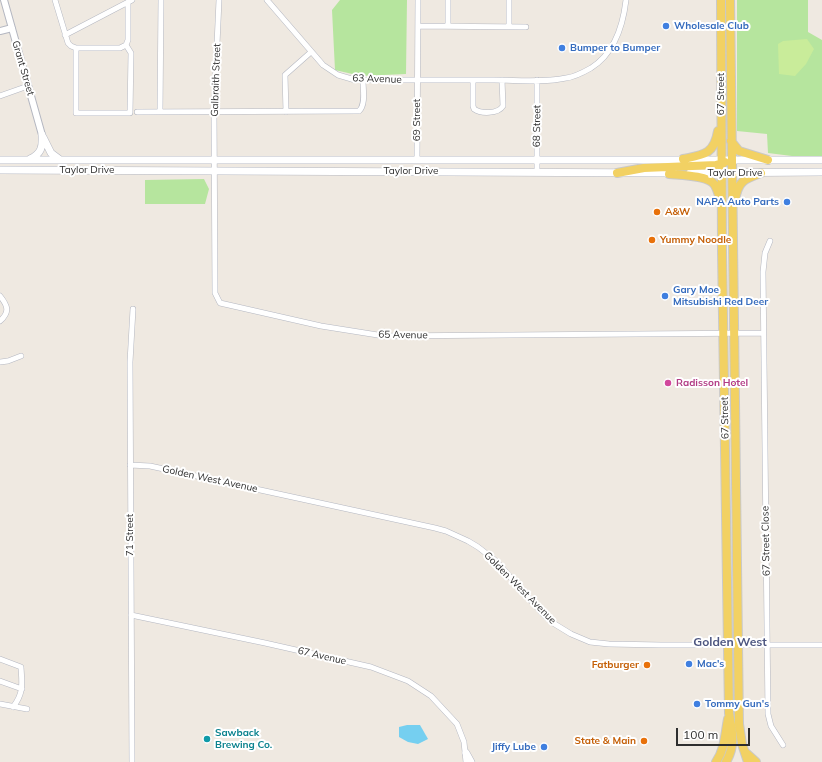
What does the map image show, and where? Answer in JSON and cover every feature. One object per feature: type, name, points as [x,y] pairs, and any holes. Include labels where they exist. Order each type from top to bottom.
[{"type":"main road","name":"67 Street","points":[[721,0],[722,208],[729,712],[733,742],[732,749],[726,762]]},
{"type":"main road","name":"67 Street","points":[[730,0],[739,724],[742,744],[748,762]]},
{"type":"main road","points":[[683,159],[703,155],[710,150],[717,138],[721,117]]},
{"type":"main road","points":[[42,135],[51,153],[59,159]]},
{"type":"main road","points":[[29,159],[40,152],[43,144],[42,135]]},
{"type":"main road","points":[[731,141],[739,152],[768,160]]},
{"type":"main road","name":"Taylor Drive","points":[[0,160],[683,159],[722,162]]},
{"type":"main road","points":[[617,173],[644,168],[716,165],[732,159]]},
{"type":"main road","name":"Taylor Drive","points":[[732,159],[822,160]]},
{"type":"main road","name":"Taylor Drive","points":[[0,170],[214,170],[669,174],[822,172]]},
{"type":"main road","points":[[732,220],[736,194],[739,186],[747,177],[761,173]]},
{"type":"main road","points":[[669,174],[702,178],[713,182],[718,192],[722,208]]},
{"type":"main road","points":[[716,762],[723,747],[729,712]]},
{"type":"main road","points":[[466,752],[471,762]]},
{"type":"main road","points":[[745,752],[756,762]]},
{"type":"street","name":"Grant Street","points":[[4,0],[42,135]]},
{"type":"street","points":[[55,0],[65,35],[69,44],[76,48],[120,48],[126,45],[128,40],[130,1]]},
{"type":"street","points":[[160,112],[161,0]]},
{"type":"street","name":"Galbraith Street","points":[[214,160],[214,111],[219,0]]},
{"type":"street","name":"63 Avenue","points":[[267,0],[323,65],[338,75],[363,80],[537,80],[567,78],[583,72],[600,61],[607,53],[617,37],[621,26],[626,0]]},
{"type":"street","name":"69 Street","points":[[417,160],[418,0]]},
{"type":"street","points":[[448,0],[448,26]]},
{"type":"street","points":[[509,0],[509,27]]},
{"type":"street","points":[[65,35],[130,1]]},
{"type":"street","points":[[418,26],[526,27]]},
{"type":"street","points":[[0,31],[12,28]]},
{"type":"street","points":[[76,48],[76,113],[130,113],[131,53],[126,45]]},
{"type":"street","points":[[286,112],[285,75],[311,52]]},
{"type":"street","points":[[137,112],[359,111],[363,108],[363,80]]},
{"type":"street","points":[[473,80],[473,108],[477,111],[489,112],[498,111],[503,106],[502,80]]},
{"type":"street","name":"68 Street","points":[[536,172],[537,80]]},
{"type":"street","points":[[0,96],[28,86]]},
{"type":"street","name":"65 Avenue","points":[[214,160],[215,294],[220,303],[321,326],[384,336],[734,333]]},
{"type":"street","name":"67 Street Close","points":[[770,241],[765,252],[764,261],[763,333],[767,646],[769,718],[771,726],[783,745]]},
{"type":"street","points":[[0,296],[6,304],[7,309],[5,317],[0,322]]},
{"type":"street","name":"71 Street","points":[[132,762],[130,362],[133,309]]},
{"type":"street","points":[[734,333],[763,333]]},
{"type":"street","points":[[0,362],[8,361],[20,356]]},
{"type":"street","name":"Golden West Avenue","points":[[130,465],[150,466],[323,503],[435,528],[451,533],[468,541],[496,561],[543,614],[557,626],[590,642],[653,645],[822,645]]},
{"type":"street","name":"67 Avenue","points":[[131,615],[265,643],[363,666],[400,677],[431,696],[452,718],[462,736],[466,752],[466,762]]},
{"type":"street","points":[[0,659],[21,667],[22,689],[19,699],[13,707]]},
{"type":"street","points":[[0,681],[22,689]]},
{"type":"street","points":[[0,704],[27,710]]},
{"type":"green space","points":[[340,0],[407,0],[406,74],[361,76],[335,70],[332,10]]},
{"type":"green space","points":[[737,0],[808,0],[808,32],[822,40],[822,156],[792,156],[768,153],[767,134],[737,131]]},
{"type":"green space","points":[[807,39],[814,49],[806,64],[795,76],[779,74],[778,44],[783,41]]},
{"type":"green space","points":[[204,179],[209,189],[205,204],[145,204],[145,180]]},
{"type":"water","points":[[407,725],[420,725],[428,739],[418,744],[408,742],[399,737],[399,727]]},
{"type":"place","name":"Wholesale Club","points":[[666,26]]},
{"type":"place","name":"Bumper to Bumper","points":[[562,48]]},
{"type":"place","name":"NAPA Auto Parts","points":[[787,202]]},
{"type":"place","name":"A&W","points":[[657,212]]},
{"type":"place","name":"Yummy Noodle","points":[[652,240]]},
{"type":"place","name":"Gary Moe Mitsubishi Red Deer","points":[[665,296]]},
{"type":"place","name":"Radisson Hotel","points":[[668,383]]},
{"type":"place","name":"Mac's","points":[[689,664]]},
{"type":"place","name":"Fatburger","points":[[647,665]]},
{"type":"place","name":"Tommy Gun's","points":[[697,704]]},
{"type":"place","name":"Sawback Brewing Co.","points":[[207,739]]},
{"type":"place","name":"State & Main","points":[[644,741]]},
{"type":"place","name":"Jiffy Lube","points":[[544,747]]},
{"type":"district","name":"Golden West","points":[[730,642]]}]
